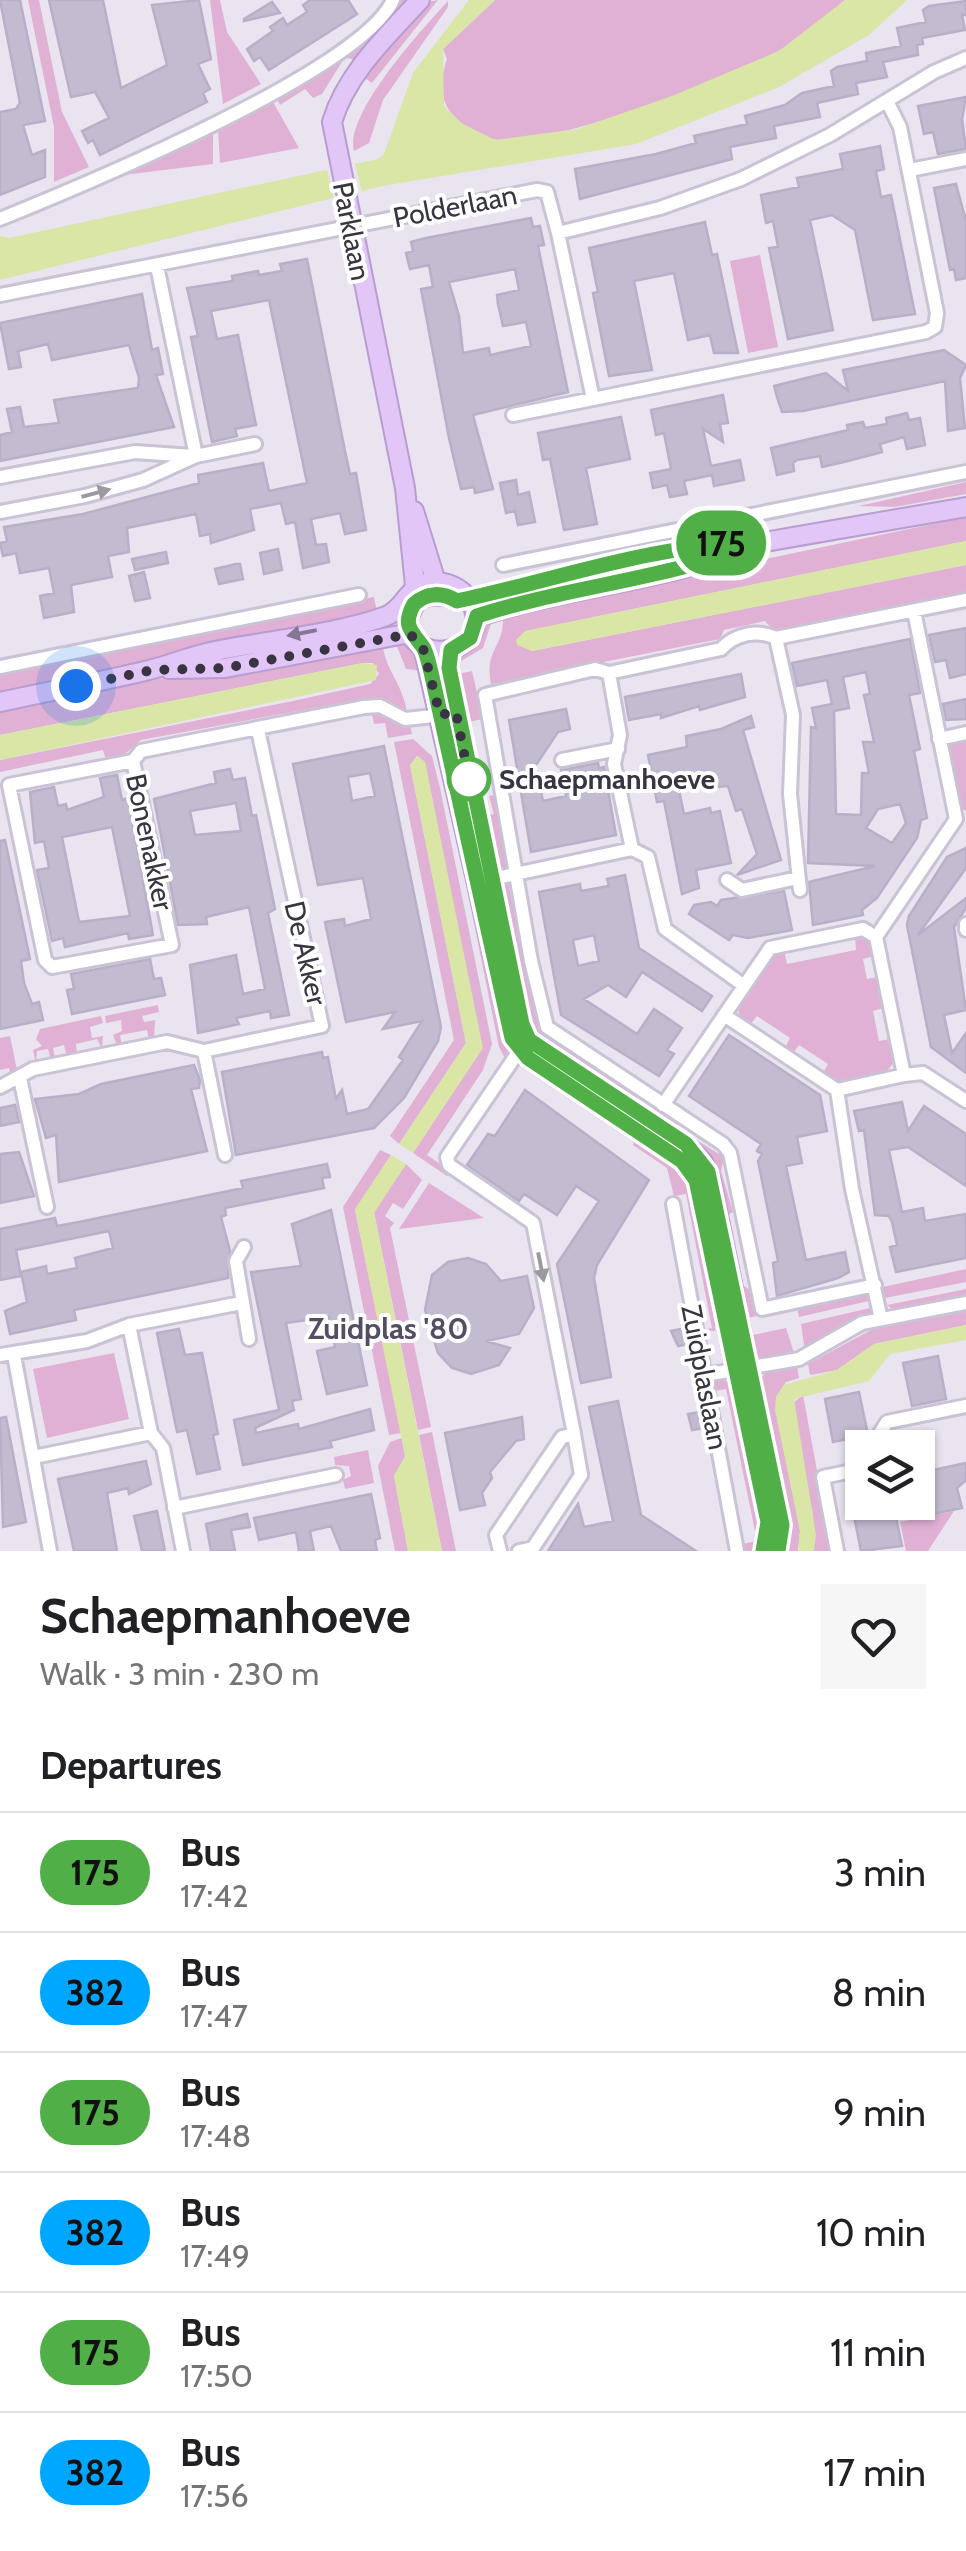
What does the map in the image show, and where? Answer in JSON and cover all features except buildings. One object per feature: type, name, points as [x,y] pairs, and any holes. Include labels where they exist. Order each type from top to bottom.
[{"type":"street","points":[[0,219],[98,178],[271,94],[370,29],[392,0]]},
{"type":"street","name":"Parklaan","points":[[420,0],[359,69],[339,100],[332,122],[406,488],[436,582]]},
{"type":"street","points":[[593,399],[558,233],[660,208],[741,179],[966,58]]},
{"type":"street","points":[[513,415],[926,332],[935,327],[937,314],[910,170],[900,127],[888,103]]},
{"type":"street","points":[[910,170],[966,158]]},
{"type":"street","name":"Polderlaan","points":[[0,295],[537,190],[547,192],[558,233]]},
{"type":"street","points":[[157,266],[196,456]]},
{"type":"street","points":[[0,512],[142,480],[196,456],[255,444]]},
{"type":"street","points":[[0,477],[135,452],[196,456]]},
{"type":"street","points":[[503,565],[966,472]]},
{"type":"street","name":"Parklaan","points":[[406,488],[416,593],[408,616],[416,640]]},
{"type":"street","points":[[416,593],[437,594],[457,601],[465,594],[710,544],[759,543],[966,507]]},
{"type":"street","points":[[477,616],[550,594],[712,562],[759,543]]},
{"type":"street","points":[[0,702],[153,670],[193,655],[386,616],[436,582],[465,594],[477,616],[470,638],[451,650],[416,640],[225,668],[153,670]]},
{"type":"street","points":[[0,667],[359,595]]},
{"type":"street","points":[[875,1285],[762,1309],[730,1152],[547,1027],[515,874],[485,695],[595,669],[609,674],[722,650],[731,638],[764,632],[776,638],[966,600]]},
{"type":"street","points":[[876,937],[961,818],[939,739],[914,611]]},
{"type":"street","points":[[726,880],[742,890],[799,884],[790,794],[793,714],[776,638]]},
{"type":"street","points":[[416,640],[448,714],[484,880],[512,1038],[524,1044],[447,1157],[458,1172],[533,1223],[581,1475],[533,1548],[520,1551]]},
{"type":"street","points":[[448,714],[451,650]]},
{"type":"street","points":[[609,674],[620,735],[614,764],[632,849]]},
{"type":"street","points":[[133,761],[141,750],[364,708],[380,706],[405,719],[448,714]]},
{"type":"street","name":"De Akker","points":[[0,1087],[33,1070],[166,1042],[204,1051],[322,1026],[258,730]]},
{"type":"street","points":[[939,739],[966,734]]},
{"type":"street","points":[[562,760],[618,749]]},
{"type":"street","name":"Bonenakker","points":[[133,761],[172,945],[55,968],[45,960],[4,786],[133,761]]},
{"type":"street","points":[[484,880],[632,849],[648,857],[666,930],[744,985]]},
{"type":"street","points":[[663,1105],[764,954],[778,946],[863,929],[876,937],[904,1075]]},
{"type":"street","points":[[724,1015],[836,1090],[923,1073],[966,1101]]},
{"type":"street","name":"Zuidplaslaan","points":[[524,1044],[691,1170],[782,1525],[778,1551]]},
{"type":"street","points":[[204,1051],[224,1155]]},
{"type":"street","points":[[20,1078],[47,1207]]},
{"type":"street","points":[[836,1090],[852,1189],[881,1320]]},
{"type":"street","name":"Zuidplaslaan","points":[[673,1204],[737,1551]]},
{"type":"street","points":[[244,1247],[236,1260],[249,1340]]},
{"type":"street","points":[[50,1551],[34,1457],[7,1355],[87,1342],[129,1325],[241,1303]]},
{"type":"street","points":[[705,1375],[799,1359],[862,1323],[966,1303]]},
{"type":"street","points":[[129,1325],[151,1433],[163,1448],[184,1551]]},
{"type":"street","name":"Zuidplaslaan","points":[[742,1368],[768,1522],[763,1551]]},
{"type":"street","points":[[882,1430],[887,1422],[966,1406]]},
{"type":"street","points":[[34,1457],[151,1433]]},
{"type":"street","points":[[500,1551],[496,1535],[562,1437],[574,1434]]},
{"type":"street","points":[[838,1551],[823,1476],[845,1472]]},
{"type":"street","points":[[174,1508],[336,1475]]},
{"type":"shaded area","points":[[28,0],[39,0],[62,112],[89,167],[54,182],[54,127]]},
{"type":"shaded area","points":[[210,0],[220,0],[227,32],[261,84],[223,104]]},
{"type":"shaded area","points":[[399,0],[411,0],[357,61],[345,57],[322,94],[313,98],[305,89],[280,105],[276,97],[376,32]]},
{"type":"shaded area","points":[[438,0],[372,83],[362,76],[428,2]]},
{"type":"shaded area","points":[[469,0],[495,0],[443,49],[444,106],[461,123],[495,140],[577,129],[672,96],[779,51],[845,0],[907,0],[869,35],[779,87],[636,144],[382,186],[0,280],[0,236],[9,238],[378,159],[384,154],[413,73]]},
{"type":"shaded area","points":[[495,0],[845,0],[787,46],[720,78],[592,124],[517,140],[493,139],[472,130],[454,116],[443,97],[447,59],[443,49]]},
{"type":"shaded area","points":[[448,1],[448,7],[383,100],[369,143],[354,151],[354,135],[373,94]]},
{"type":"shaded area","points":[[272,100],[299,148],[220,163],[218,129]]},
{"type":"shaded area","points":[[213,131],[213,164],[115,176]]},
{"type":"shaded area","points":[[760,255],[778,347],[748,353],[730,261]]},
{"type":"shaded area","points":[[966,482],[966,494],[895,507],[859,506]]},
{"type":"shaded area","points":[[966,517],[966,541],[526,631],[516,640],[532,651],[966,565],[966,594],[773,630],[765,621],[724,630],[720,639],[491,684],[490,663],[501,634],[503,614]]},
{"type":"shaded area","points":[[966,541],[966,565],[532,651],[517,645],[516,640],[525,631]]},
{"type":"shaded area","points":[[374,597],[377,612],[0,692],[0,672]]},
{"type":"shaded area","points":[[493,618],[483,648],[456,664]]},
{"type":"shaded area","points":[[394,639],[418,654],[424,671],[406,669]]},
{"type":"shaded area","points":[[383,647],[407,712],[368,698],[141,740],[123,756],[106,759],[103,750],[0,772],[0,760],[370,684],[379,674],[373,663],[363,663],[0,735],[0,711],[164,678]]},
{"type":"shaded area","points":[[363,663],[377,665],[376,680],[0,760],[0,735]]},
{"type":"shaded area","points":[[472,671],[483,719],[462,723],[454,675]]},
{"type":"shaded area","points":[[372,714],[410,725],[412,734],[388,738],[385,723],[374,724]]},
{"type":"shaded area","points":[[413,739],[432,756],[492,1044],[483,1070],[427,1155],[452,1172],[447,1176],[413,1153],[482,1048],[425,763],[417,756],[410,765],[466,1043],[399,1144],[390,1136],[454,1040],[394,742]]},
{"type":"shaded area","points":[[966,739],[966,811],[958,805],[947,750],[953,741]]},
{"type":"shaded area","points":[[418,756],[425,762],[483,1048],[413,1153],[399,1144],[466,1043],[410,765]]},
{"type":"shaded area","points":[[448,795],[510,1046],[505,1058],[499,1047]]},
{"type":"shaded area","points":[[494,795],[506,869],[495,867],[489,848],[489,815],[494,814],[489,796]]},
{"type":"shaded area","points":[[508,882],[539,1028],[638,1097],[633,1106],[529,1030],[500,887]]},
{"type":"shaded area","points":[[855,936],[871,942],[874,956],[863,959],[867,979],[878,977],[884,1008],[873,1011],[879,1041],[890,1039],[895,1061],[887,1071],[835,1082],[823,1073],[828,1064],[799,1045],[793,1053],[785,1048],[790,1038],[757,1016],[750,1025],[740,1019],[737,1002],[772,953],[784,950],[787,964],[856,950]]},
{"type":"shaded area","points":[[158,1005],[159,1012],[142,1016],[144,1022],[155,1020],[154,1039],[149,1040],[147,1030],[120,1035],[122,1046],[117,1045],[113,1035],[122,1031],[121,1020],[106,1023],[105,1016]]},
{"type":"shaded area","points":[[101,1016],[103,1023],[90,1027],[92,1038],[103,1036],[102,1049],[97,1039],[76,1044],[77,1054],[67,1057],[64,1045],[53,1048],[55,1059],[51,1060],[48,1049],[37,1051],[36,1063],[33,1050],[42,1046],[36,1039],[40,1029]]},
{"type":"shaded area","points":[[10,1036],[18,1075],[11,1078],[9,1068],[0,1070],[0,1038]]},
{"type":"shaded area","points":[[654,1107],[677,1123],[679,1129],[724,1157],[721,1171],[733,1212],[729,1214],[744,1286],[751,1291],[757,1316],[743,1319],[716,1187],[648,1116]]},
{"type":"shaded area","points":[[636,1134],[685,1171],[722,1324],[715,1326],[715,1331],[702,1330],[712,1328],[686,1194],[674,1196],[667,1168],[633,1145]]},
{"type":"shaded area","points":[[380,1150],[391,1155],[355,1210],[401,1433],[389,1435],[343,1207]]},
{"type":"shaded area","points":[[391,1155],[406,1164],[374,1213],[442,1551],[408,1551],[394,1476],[405,1456],[355,1209]]},
{"type":"shaded area","points":[[406,1164],[422,1180],[403,1209],[393,1203],[385,1216],[394,1223],[390,1228],[431,1427],[418,1430],[374,1212]]},
{"type":"shaded area","points":[[429,1183],[484,1218],[399,1229]]},
{"type":"shaded area","points":[[966,1269],[966,1282],[885,1298],[883,1287]]},
{"type":"shaded area","points":[[966,1289],[966,1297],[895,1311],[887,1305]]},
{"type":"shaded area","points":[[872,1294],[873,1300],[799,1317],[797,1308]]},
{"type":"shaded area","points":[[874,1307],[867,1319],[805,1351],[801,1324]]},
{"type":"shaded area","points":[[966,1310],[966,1325],[874,1344],[837,1370],[810,1375],[808,1364],[871,1330]]},
{"type":"shaded area","points":[[966,1325],[966,1340],[890,1354],[869,1381],[794,1399],[816,1535],[814,1551],[798,1551],[800,1531],[775,1410],[776,1397],[784,1385],[837,1370],[874,1344]]},
{"type":"shaded area","points":[[786,1328],[794,1353],[767,1359],[754,1356],[748,1336]]},
{"type":"shaded area","points":[[114,1353],[129,1419],[47,1438],[33,1369]]},
{"type":"shaded area","points":[[797,1366],[799,1378],[786,1382],[776,1397],[800,1531],[798,1551],[782,1551],[785,1521],[757,1386],[765,1372]]},
{"type":"shaded area","points":[[720,1377],[732,1385],[763,1524],[758,1551],[742,1551],[742,1544],[757,1541],[726,1389],[714,1391],[714,1381]]},
{"type":"shaded area","points":[[803,1395],[832,1551],[814,1551],[813,1515],[792,1404]]},
{"type":"shaded area","points":[[432,1432],[456,1551],[442,1551],[419,1435]]},
{"type":"shaded area","points":[[402,1438],[405,1457],[394,1476],[408,1551],[395,1551],[378,1466],[390,1442]]},
{"type":"shaded area","points":[[368,1450],[374,1483],[345,1489],[343,1480],[351,1476],[349,1466],[335,1465],[334,1457]]},
{"type":"shaded area","points":[[954,1511],[928,1551],[906,1551],[900,1522],[935,1520],[935,1515]]},
{"type":"pier","points":[[354,159],[362,193],[334,199],[326,165]]},
{"type":"bus line","name":"175","points":[[763,1551],[768,1522],[696,1180],[682,1161],[528,1058],[512,1038],[431,672],[423,648],[412,638],[407,624],[414,604],[427,596],[442,594],[457,601],[642,556],[710,544],[759,543],[712,562],[550,594],[477,616],[470,638],[451,650],[449,668],[459,734],[522,1024],[529,1040],[686,1144],[696,1153],[712,1181],[782,1525],[778,1551]]},
{"type":"place","name":"Schaepmanhoeve","points":[[469,779]]},
{"type":"district","name":"Zuidplas '80","points":[[388,1328]]},
{"type":"route","points":[[76,686],[153,670],[225,668],[389,634],[410,634],[423,648],[440,715],[456,712],[469,779]]}]
